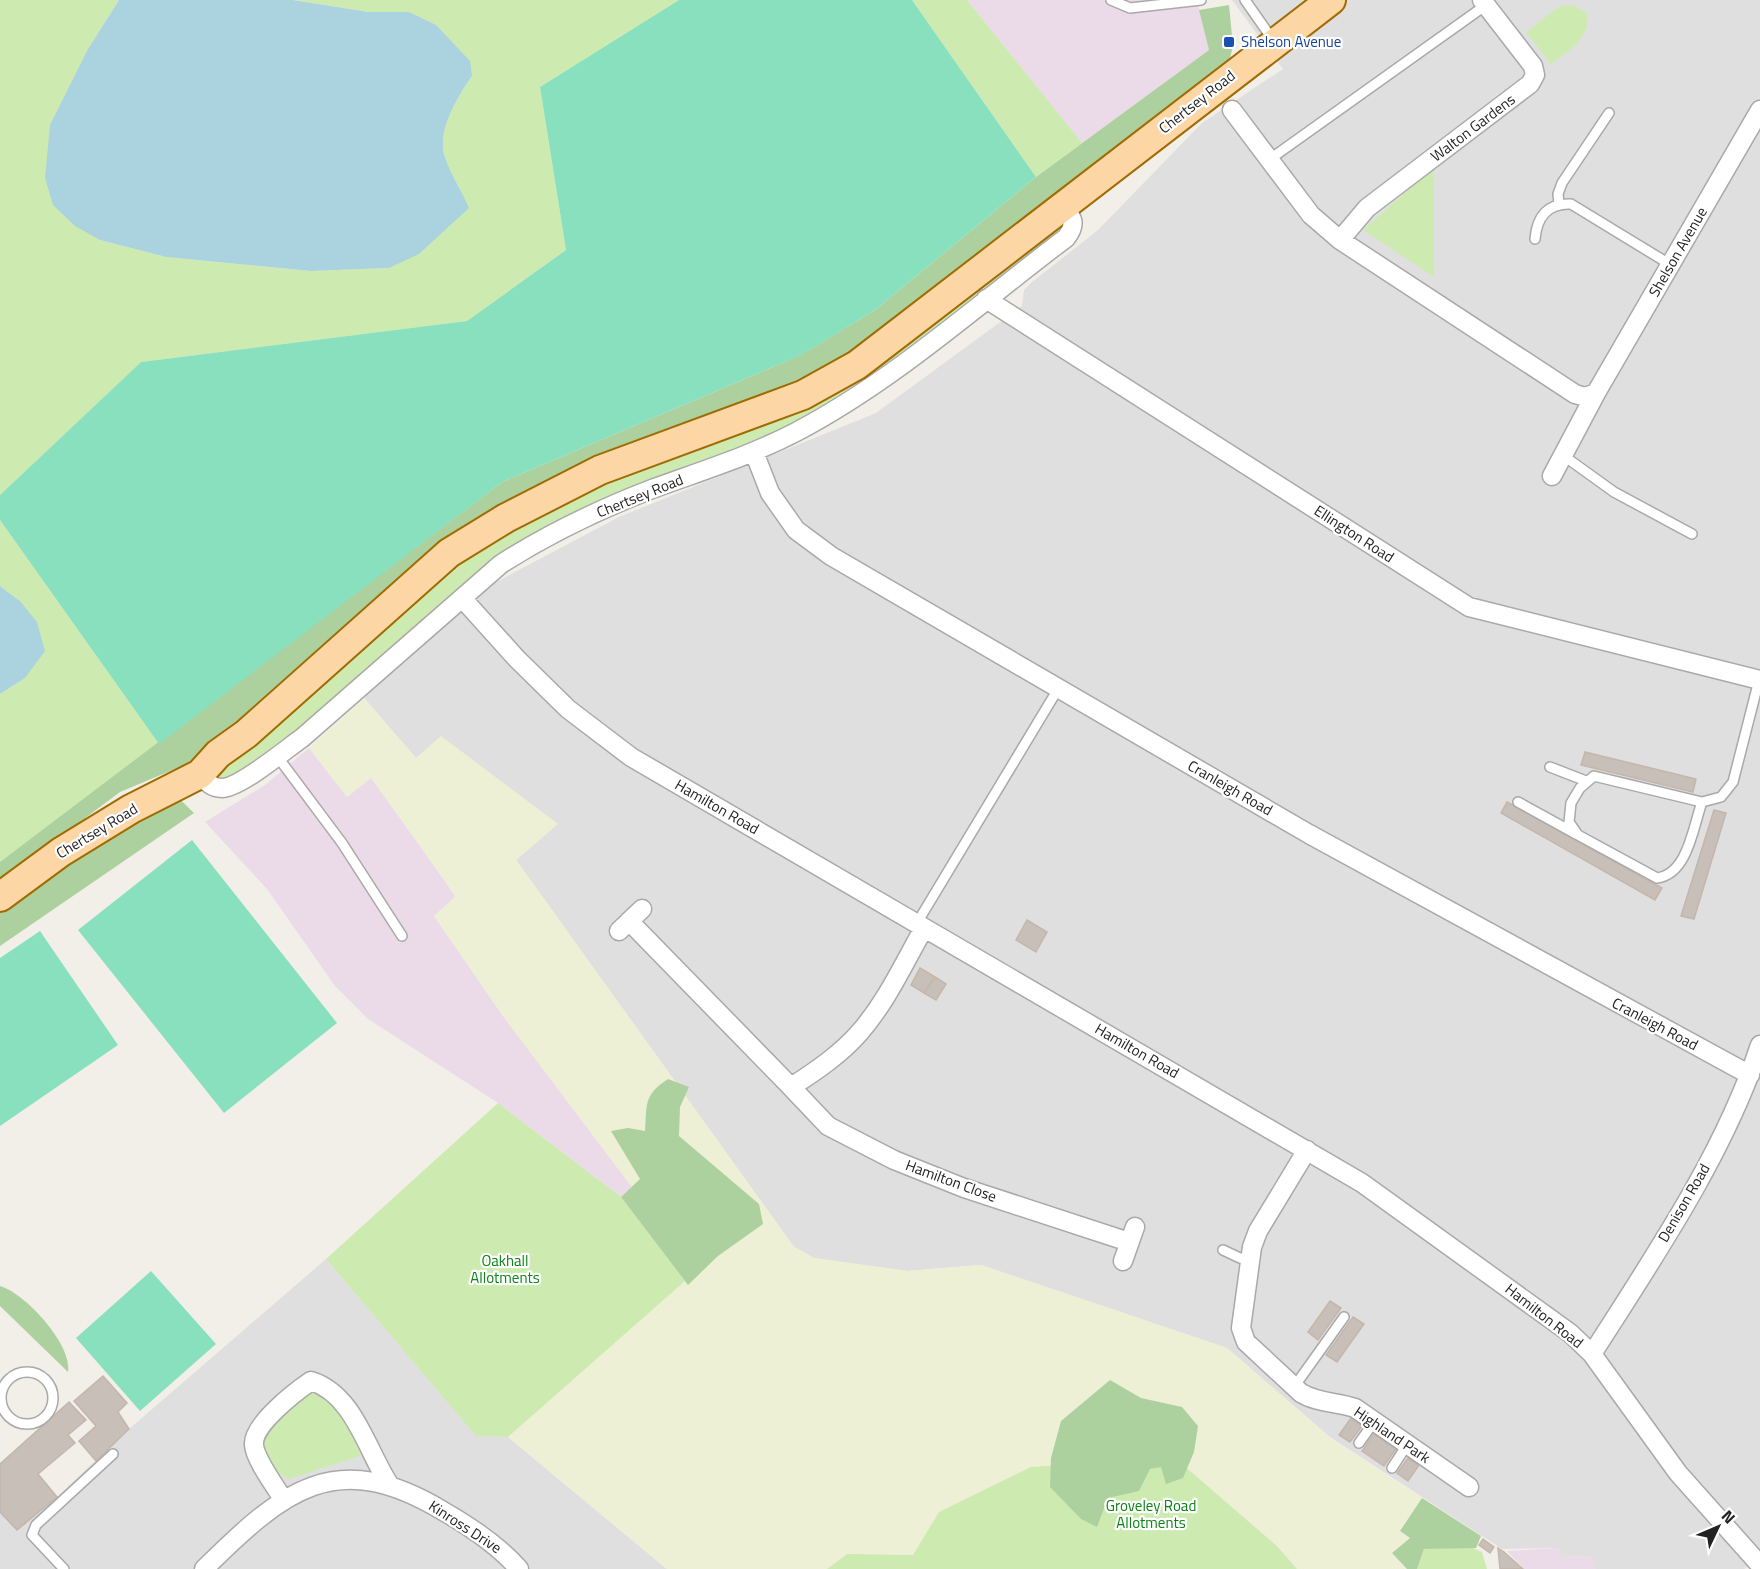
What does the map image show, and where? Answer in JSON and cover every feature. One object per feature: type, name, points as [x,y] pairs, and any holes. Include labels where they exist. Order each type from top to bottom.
[{"type":"main road","name":"Chertsey Road","points":[[0,897],[61,852],[131,810],[200,774],[218,754],[246,734],[449,553],[570,483],[803,395],[831,382],[916,321],[1063,204],[1331,0]]},
{"type":"street","name":"Walton Gardens","points":[[1340,240],[1368,208],[1530,84],[1535,75],[1533,66],[1484,2]]},
{"type":"street","points":[[1232,110],[1311,215],[1340,240],[1575,394],[1585,397],[1596,393]]},
{"type":"street","name":"Shelson Avenue","points":[[1552,476],[1596,393],[1760,110]]},
{"type":"street","name":"Chertsey Road","points":[[200,774],[213,787],[231,787],[277,756],[302,738],[501,564],[560,530],[650,490],[754,452],[798,431],[898,368],[1070,233],[1074,229],[1074,220],[1063,204]]},
{"type":"street","name":"Ellington Road","points":[[987,299],[1469,607],[1760,680]]},
{"type":"street","name":"Cranleigh Road","points":[[754,452],[770,494],[796,530],[831,556],[1319,840],[1750,1075]]},
{"type":"street","name":"Hamilton Road","points":[[462,598],[517,659],[568,709],[632,757],[1362,1183],[1570,1333],[1592,1354],[1678,1473],[1760,1565]]},
{"type":"street","name":"Hamilton Close","points":[[630,920],[828,1126],[894,1160],[964,1188],[1132,1235],[1123,1261]]},
{"type":"street","points":[[791,1087],[834,1058],[859,1033],[877,1010],[920,925]]},
{"type":"street","name":"Denison Road","points":[[1592,1354],[1677,1217],[1737,1107],[1760,1045]]},
{"type":"street","name":"Highland Park","points":[[1307,1150],[1258,1231],[1250,1260],[1241,1328],[1246,1342],[1294,1387],[1311,1399],[1340,1403],[1355,1408],[1407,1445],[1437,1476],[1469,1487]]},
{"type":"street","points":[[283,1499],[254,1446],[256,1431],[297,1390],[311,1381],[326,1386],[360,1425],[374,1461],[397,1488]]},
{"type":"street","points":[[204,1569],[283,1499],[318,1482],[360,1478],[397,1488]]},
{"type":"street","name":"Kinross Drive","points":[[397,1488],[465,1524],[505,1553],[519,1569]]},
{"type":"lane","points":[[1111,0],[1130,8],[1201,0]]},
{"type":"lane","points":[[1245,0],[1274,42]]},
{"type":"lane","points":[[1270,159],[1484,2]]},
{"type":"lane","points":[[1214,88],[1232,110]]},
{"type":"lane","points":[[1559,204],[1558,194],[1562,183],[1609,113]]},
{"type":"lane","points":[[1535,239],[1536,226],[1541,215],[1559,204],[1571,204],[1585,210],[1671,265]]},
{"type":"lane","points":[[1564,456],[1614,492],[1692,534]]},
{"type":"lane","points":[[1578,835],[1569,822],[1571,803],[1586,781],[1594,776],[1702,802],[1721,797],[1733,782],[1760,680]]},
{"type":"lane","points":[[920,925],[1058,689]]},
{"type":"lane","points":[[277,756],[342,843],[402,936]]},
{"type":"lane","points":[[1551,767],[1586,781]]},
{"type":"lane","points":[[1518,801],[1657,878],[1665,877],[1680,865],[1702,802]]},
{"type":"lane","points":[[1223,1250],[1250,1260]]},
{"type":"lane","points":[[1294,1387],[1344,1317]]},
{"type":"lane","points":[[20,1372],[36,1374],[49,1384],[53,1400],[46,1416],[30,1424],[13,1421],[1,1407],[2,1384],[20,1372]]},
{"type":"lane","points":[[1359,1443],[1374,1422]]},
{"type":"lane","points":[[1392,1468],[1407,1445]]},
{"type":"lane","points":[[64,1569],[32,1535],[36,1525],[113,1454]]},
{"type":"shaded area","points":[[967,0],[1197,0],[1209,50],[1082,144]]},
{"type":"shaded area","points":[[1232,0],[1760,0],[1760,1561],[1744,1569],[1595,1569],[1591,1556],[1561,1557],[1558,1548],[1502,1549],[1330,1437],[1227,1348],[981,1265],[907,1271],[814,1258],[794,1247],[516,860],[557,824],[416,758],[364,698],[445,621],[485,588],[619,517],[876,413],[1022,306],[1024,290],[1098,230],[1202,123],[1283,69]]},
{"type":"shaded area","points":[[309,748],[347,797],[371,777],[456,897],[434,916],[503,1016],[632,1187],[621,1197],[498,1103],[368,1019],[335,986],[267,889],[205,822],[265,785]]},
{"type":"shaded area","points":[[326,1259],[476,1435],[508,1437],[667,1569],[0,1569],[0,1512],[18,1530],[57,1497],[129,1429]]},
{"type":"shaded area","points":[[1558,1548],[1561,1557],[1591,1556],[1595,1569],[1524,1569],[1507,1551]]},
{"type":"green space","points":[[0,0],[119,0],[88,49],[100,240],[166,257],[311,271],[389,268],[468,208],[447,164],[443,137],[450,115],[472,76],[409,12],[369,12],[293,0],[679,0],[540,87],[566,250],[467,321],[141,362],[0,495]]},
{"type":"green space","points":[[679,0],[912,0],[1036,177],[875,310],[801,355],[502,482],[159,744],[0,520],[0,495],[141,362],[467,321],[566,250],[540,87]]},
{"type":"green space","points":[[912,0],[967,0],[1082,143],[1036,177]]},
{"type":"green space","points":[[1229,5],[1233,46],[1229,62],[827,375],[554,484],[221,744],[182,766],[120,792],[0,882],[0,862],[502,482],[801,355],[875,310],[1036,177],[1209,50],[1199,10]]},
{"type":"green space","points":[[1573,5],[1586,12],[1586,29],[1571,48],[1551,64],[1526,32],[1560,6]]},
{"type":"green space","points":[[1434,167],[1434,277],[1363,230]]},
{"type":"green space","points":[[1063,205],[1074,229],[798,431],[531,545],[302,738],[213,787],[218,754],[397,597],[570,483]]},
{"type":"green space","points":[[0,520],[159,744],[0,862],[0,694],[25,678],[20,601],[0,586]]},
{"type":"green space","points":[[364,698],[416,758],[441,736],[558,824],[516,860],[794,1247],[814,1258],[907,1271],[981,1265],[1227,1348],[1329,1437],[1422,1498],[1400,1530],[1410,1538],[1392,1553],[1407,1569],[1297,1569],[1277,1546],[1175,1458],[939,1512],[913,1555],[847,1554],[827,1569],[667,1569],[508,1437],[685,1281],[688,1285],[641,1180],[632,1187],[503,1016],[434,916],[456,896],[371,778],[347,797],[309,748]]},
{"type":"green space","points":[[163,783],[194,813],[0,946],[0,912]]},
{"type":"green space","points":[[192,840],[337,1023],[224,1113],[78,930]]},
{"type":"green space","points":[[40,931],[118,1045],[0,1126],[0,958]]},
{"type":"green space","points":[[668,1079],[689,1087],[680,1107],[679,1136],[759,1204],[763,1224],[718,1256],[688,1285],[621,1197],[640,1179],[611,1131],[628,1128],[645,1131],[650,1096]]},
{"type":"green space","name":"Oakhall Allotments","points":[[498,1103],[621,1197],[685,1281],[508,1437],[476,1436],[326,1259]]},
{"type":"green space","points":[[151,1271],[216,1344],[140,1411],[76,1338]]},
{"type":"green space","points":[[0,1286],[22,1299],[45,1322],[63,1348],[68,1361],[68,1372],[0,1306]]},
{"type":"green space","points":[[1110,1380],[1141,1398],[1182,1407],[1198,1426],[1194,1452],[1183,1478],[1166,1484],[1161,1467],[1150,1469],[1139,1491],[1108,1498],[1097,1527],[1081,1519],[1050,1487],[1051,1458],[1061,1421]]},
{"type":"green space","points":[[310,1390],[325,1391],[344,1413],[356,1429],[361,1447],[360,1456],[289,1479],[277,1472],[260,1445],[264,1432]]},
{"type":"green space","name":"Groveley Road Allotments","points":[[1175,1458],[1277,1546],[1297,1569],[827,1569],[847,1554],[913,1555],[939,1512],[1031,1467]]},
{"type":"green space","points":[[1422,1498],[1481,1536],[1476,1548],[1424,1549],[1417,1569],[1407,1569],[1392,1553],[1410,1538],[1400,1531]]},
{"type":"green space","points":[[1471,1547],[1482,1552],[1487,1569],[1417,1569],[1424,1549]]},
{"type":"water","points":[[119,0],[293,0],[369,12],[409,12],[436,25],[470,61],[472,76],[450,115],[443,137],[447,164],[469,208],[419,254],[389,268],[311,271],[166,257],[100,240],[75,226],[53,205],[45,178],[50,125],[88,49]]},
{"type":"water","points":[[0,586],[20,601],[37,622],[45,651],[25,678],[0,694]]},
{"type":"building","points":[[1585,752],[1696,779],[1693,792],[1581,765]]},
{"type":"building","points":[[1507,802],[1662,888],[1655,900],[1501,813]]},
{"type":"building","points":[[1714,810],[1726,813],[1694,919],[1681,916]]},
{"type":"building","points":[[1027,920],[1047,932],[1036,952],[1016,940]]},
{"type":"building","points":[[920,968],[935,977],[924,993],[911,985]]},
{"type":"building","points":[[935,977],[946,984],[936,1000],[924,993]]},
{"type":"building","points":[[1330,1301],[1341,1308],[1318,1340],[1308,1332]]},
{"type":"building","points":[[1353,1317],[1364,1324],[1337,1362],[1326,1355]]},
{"type":"building","points":[[103,1376],[127,1403],[118,1412],[129,1429],[96,1461],[79,1441],[96,1426],[74,1401]]},
{"type":"building","points":[[69,1402],[86,1420],[68,1435],[75,1443],[38,1474],[57,1497],[17,1530],[0,1512],[0,1464]]},
{"type":"building","points":[[1351,1418],[1362,1426],[1350,1442],[1339,1435]]},
{"type":"building","points":[[1374,1434],[1396,1449],[1384,1466],[1362,1451]]},
{"type":"building","points":[[1408,1458],[1419,1465],[1408,1481],[1397,1473]]},
{"type":"building","points":[[1483,1539],[1494,1547],[1490,1553],[1479,1545]]},
{"type":"building","points":[[1498,1548],[1504,1552],[1523,1569],[1500,1569]]},
{"type":"place","name":"Shelson Avenue","points":[[1229,42]]}]
